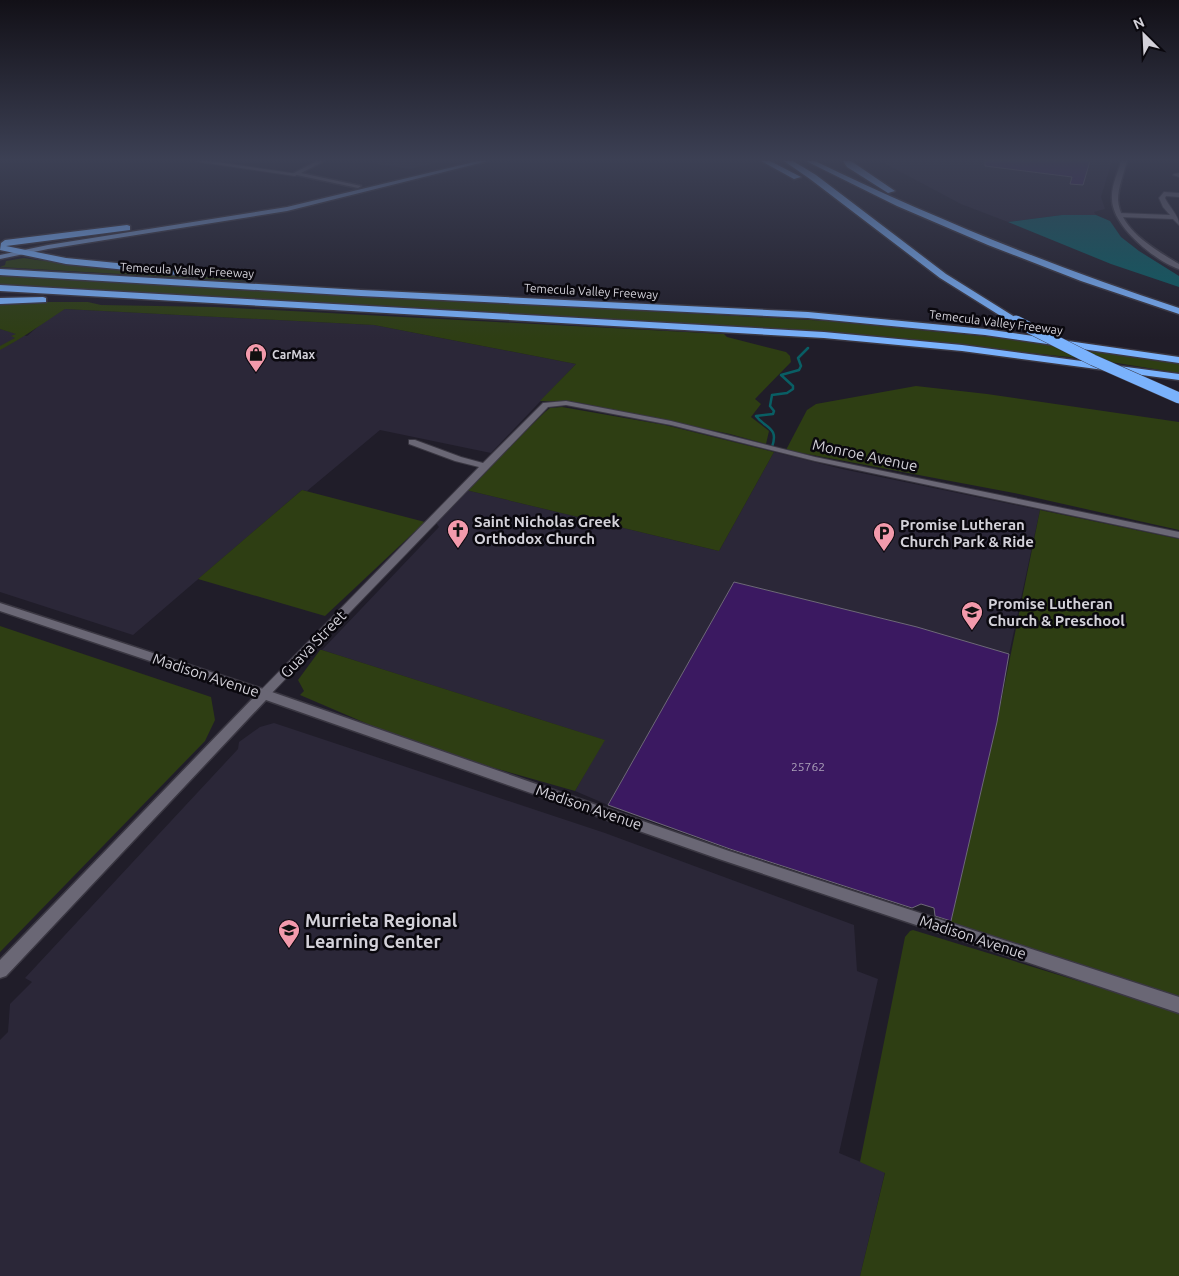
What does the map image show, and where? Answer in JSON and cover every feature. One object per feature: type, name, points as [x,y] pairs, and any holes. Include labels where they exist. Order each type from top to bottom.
[{"type":"highway","points":[[863,221],[966,291],[1016,321],[1093,360],[1179,398]]},
{"type":"highway","points":[[869,221],[900,245]]},
{"type":"highway","points":[[935,221],[980,240],[1092,282],[1179,311]]},
{"type":"highway","points":[[945,221],[980,240]]},
{"type":"highway","points":[[0,243],[127,228]]},
{"type":"highway","points":[[64,244],[51,249],[47,256],[66,261]]},
{"type":"highway","points":[[3,249],[66,261],[361,292]]},
{"type":"highway","name":"Temecula Valley Freeway","points":[[0,272],[808,315],[985,332],[1179,360]]},
{"type":"highway","name":"Temecula Valley Freeway","points":[[0,289],[824,335],[962,348],[1179,377]]},
{"type":"highway","points":[[0,301],[104,299],[308,305]]},
{"type":"highway","points":[[985,332],[1179,352]]},
{"type":"main road","points":[[3,249],[175,221]]},
{"type":"main road","points":[[0,257],[64,244],[224,221]]},
{"type":"street","points":[[1123,221],[1138,238],[1179,267]]},
{"type":"street","name":"Monroe Avenue","points":[[546,405],[566,403],[670,423],[814,459],[1179,535]]},
{"type":"street","name":"Guava Street","points":[[0,971],[264,694],[546,405]]},
{"type":"street","points":[[412,442],[458,459],[485,466]]},
{"type":"street","name":"Madison Avenue","points":[[0,607],[264,694],[724,855],[1179,1005]]},
{"type":"shaded area","points":[[65,309],[374,325],[576,364],[491,453],[380,430],[307,491],[302,490],[133,635],[0,592],[0,329],[27,336],[48,318]]},
{"type":"shaded area","points":[[774,452],[842,469],[1040,510],[1009,654],[917,627],[734,582],[608,805],[575,791],[604,740],[322,650],[439,527],[436,523],[466,490],[719,551]]},
{"type":"shaded area","points":[[274,723],[605,833],[854,925],[857,971],[878,979],[839,1153],[885,1172],[860,1276],[0,1276],[0,1040],[8,1032],[10,1004],[32,982],[25,978],[238,749],[239,742],[260,727]]},
{"type":"green space","points":[[24,258],[256,282],[0,267],[5,265],[6,261]]},
{"type":"green space","points":[[0,275],[828,321],[1001,338],[1062,347],[1088,359],[935,343],[0,286]]},
{"type":"green space","points":[[45,302],[215,307],[724,334],[727,337],[786,352],[790,356],[791,362],[755,399],[761,404],[751,417],[769,431],[766,444],[730,434],[576,402],[540,401],[576,364],[374,325],[65,309],[0,350],[0,346],[15,338],[11,336],[16,334],[0,329],[0,304]]},
{"type":"green space","points":[[1069,348],[1179,364],[1179,373],[1092,359]]},
{"type":"green space","points":[[916,386],[987,394],[1179,422],[1179,530],[1019,494],[786,450],[807,410],[816,404]]},
{"type":"green space","points":[[562,407],[665,425],[774,452],[719,551],[466,490],[545,412],[550,408]]},
{"type":"green space","points":[[302,490],[425,522],[325,616],[198,579]]},
{"type":"green space","points":[[1040,510],[1179,539],[1179,999],[950,926],[997,722]]},
{"type":"green space","points":[[0,626],[211,697],[215,720],[205,741],[0,952]]},
{"type":"green space","points":[[320,650],[605,740],[575,791],[494,768],[384,731],[300,695],[304,691],[298,680]]},
{"type":"green space","points":[[913,930],[1179,1012],[1179,1276],[860,1276],[885,1173],[860,1162],[905,937]]},
{"type":"water","points":[[1109,221],[1121,237],[1139,251],[1179,276],[1179,287],[1111,264],[1008,222]]},
{"type":"building","points":[[734,582],[917,627],[1009,654],[997,722],[951,921],[935,916],[934,908],[921,904],[912,908],[730,849],[608,805]]},
{"type":"waterway","points":[[772,447],[774,440],[773,432],[756,416],[773,414],[774,411],[770,406],[772,395],[787,393],[793,389],[793,386],[781,375],[799,370],[801,366],[798,358],[808,348]]},
{"type":"place","name":"CarMax","points":[[256,373]]},
{"type":"place","name":"Saint Nicholas Greek Orthodox Church","points":[[458,549]]},
{"type":"place","name":"Promise Lutheran Church Park & Ride","points":[[884,552]]},
{"type":"place","name":"Promise Lutheran Church & Preschool","points":[[972,631]]},
{"type":"place","name":"Murrieta Regional Learning Center","points":[[289,949]]}]
